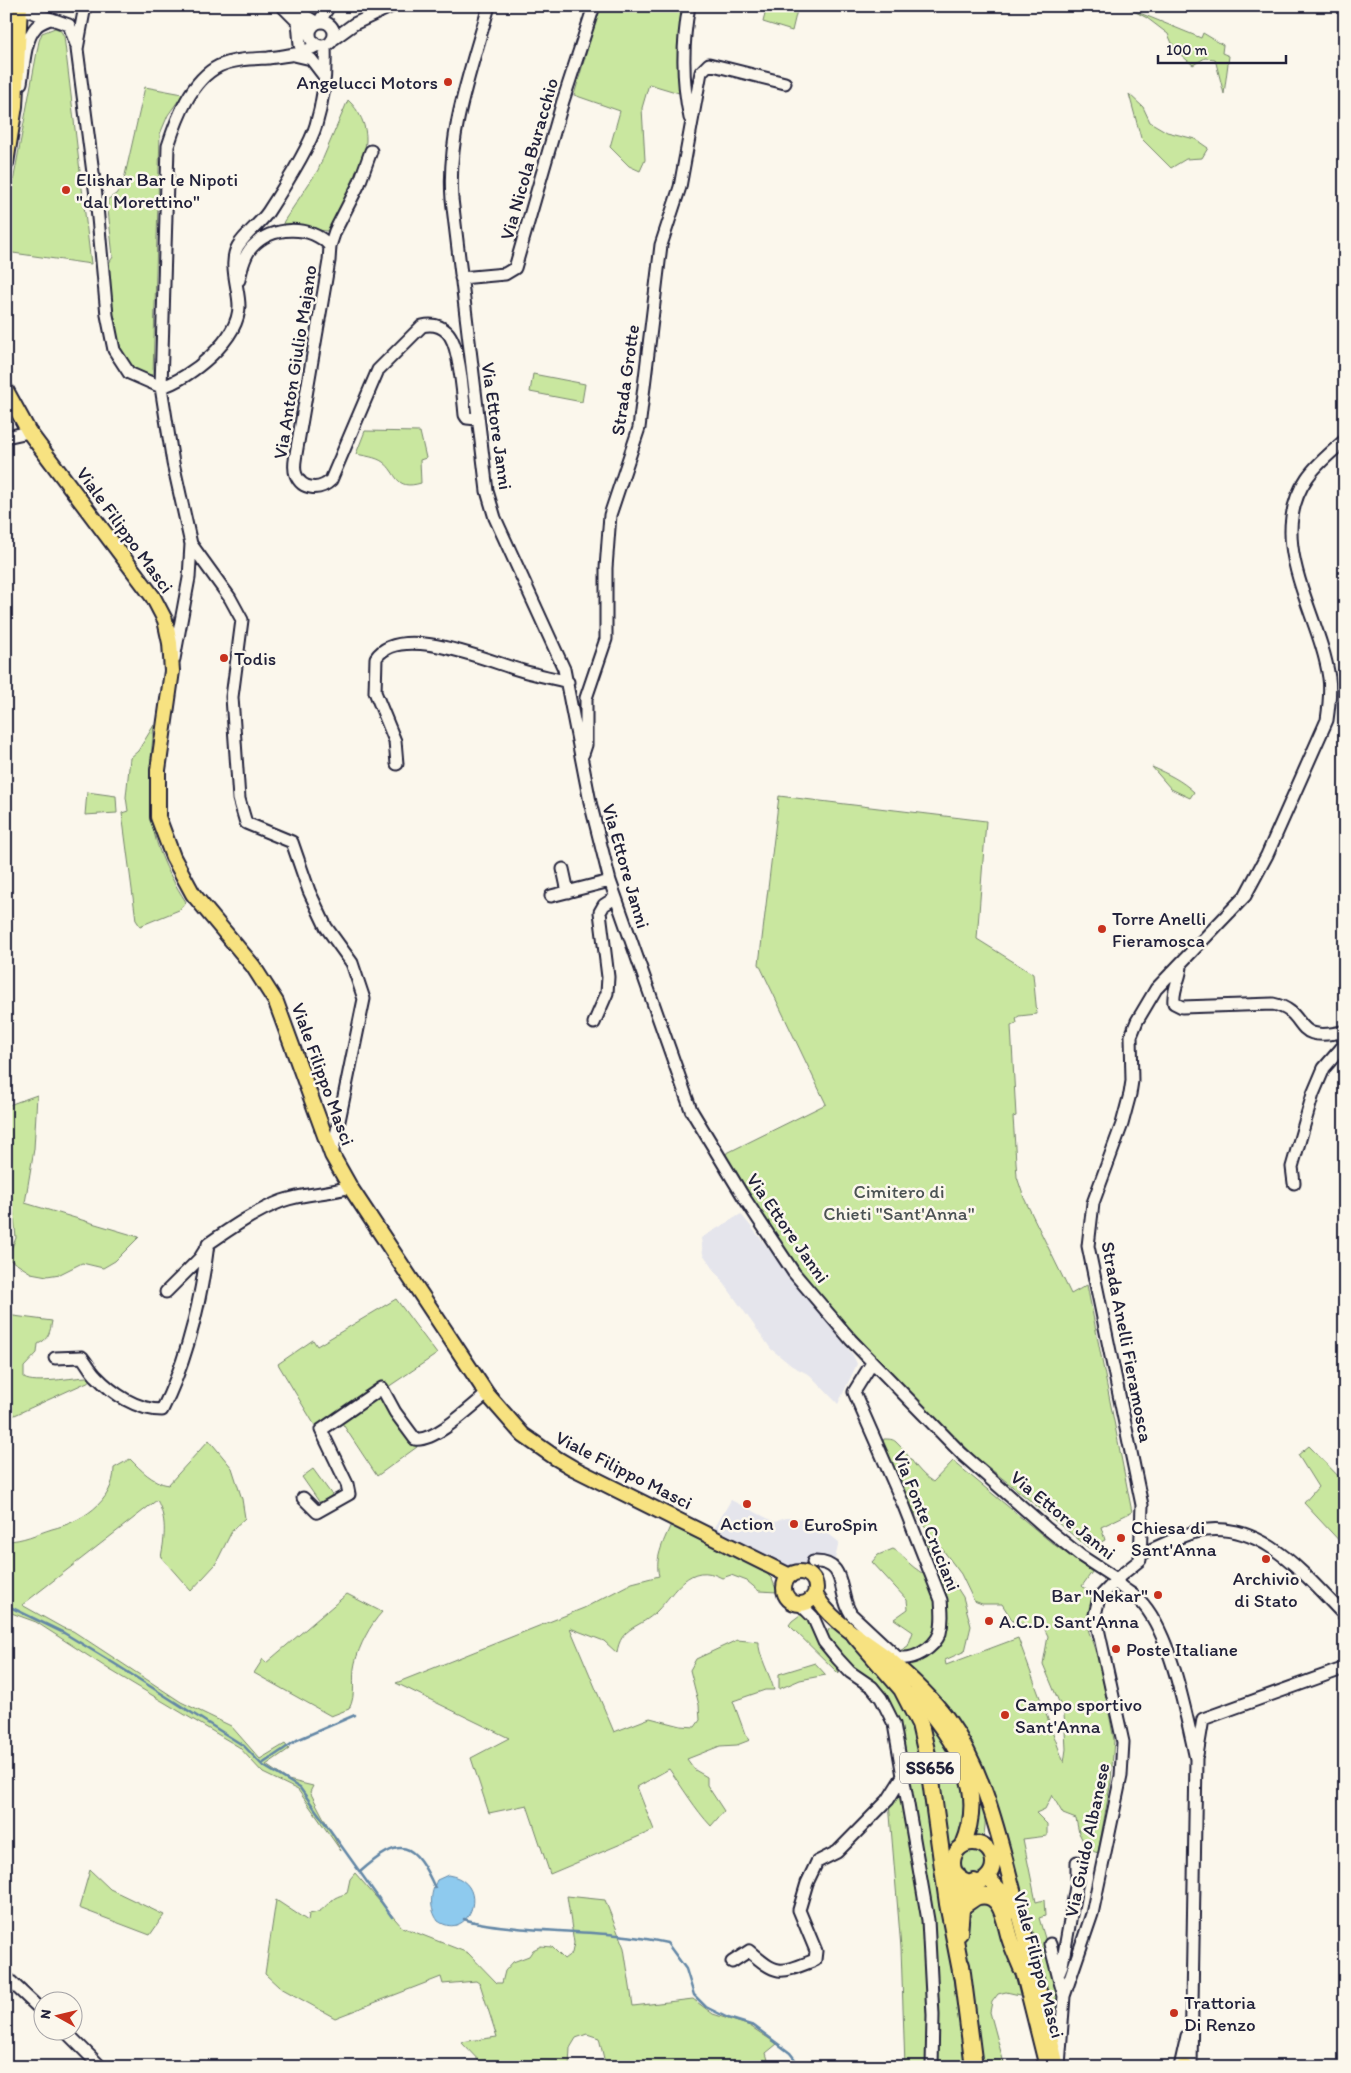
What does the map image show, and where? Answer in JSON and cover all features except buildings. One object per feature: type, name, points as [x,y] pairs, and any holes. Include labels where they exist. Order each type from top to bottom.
[{"type":"highway","name":"SS656","points":[[851,1632],[902,1689],[920,1724],[928,1759],[951,1922],[962,1976],[974,2067]]},
{"type":"highway","points":[[940,1846],[959,1851]]},
{"type":"highway","name":"SS656","points":[[951,1922],[957,1874]]},
{"type":"highway","name":"SS656","points":[[962,1976],[959,1926],[962,1906],[981,1880]]},
{"type":"highway","points":[[962,1906],[979,1896],[988,1896],[997,1901],[1003,1911],[1011,1940],[1022,1968]]},
{"type":"main road","points":[[6,63],[18,7]]},
{"type":"main road","points":[[6,163],[15,106],[18,7]]},
{"type":"main road","name":"Viale Filippo Masci","points":[[6,390],[28,432],[153,597],[164,620],[170,643],[172,671],[158,770],[158,817],[173,857],[193,894],[253,966],[276,1002],[289,1033],[332,1155],[350,1188],[486,1394],[523,1435],[556,1458],[728,1544],[765,1566],[787,1582]]},
{"type":"main road","points":[[802,1572],[810,1576],[815,1583],[806,1600],[790,1600],[787,1582],[802,1572]]},
{"type":"main road","name":"Viale Filippo Masci","points":[[806,1600],[834,1617],[915,1693],[938,1724],[959,1758],[969,1782],[973,1808],[959,1851]]},
{"type":"main road","name":"Viale Filippo Masci","points":[[851,1632],[891,1661],[919,1686],[947,1718],[975,1766],[991,1810],[1013,1889],[1058,2067]]},
{"type":"main road","name":"Viale Filippo Masci","points":[[986,1847],[991,1810]]},
{"type":"main road","points":[[972,1842],[986,1847],[992,1855],[993,1864],[981,1880],[965,1881],[957,1874],[954,1866],[959,1851],[972,1842]]},
{"type":"main road","name":"Viale Filippo Masci","points":[[993,1864],[1013,1889]]},
{"type":"main road","name":"Viale Filippo Masci","points":[[981,1880],[999,1887],[1004,1897],[1047,2067]]},
{"type":"street","points":[[282,6],[297,21],[323,34]]},
{"type":"street","points":[[18,7],[50,19],[63,21],[69,25],[73,33],[77,49],[96,196],[107,315],[114,350],[129,374],[161,387],[177,382],[230,335],[239,309],[234,266],[238,246],[268,213],[316,127],[329,54],[323,34],[289,6]]},
{"type":"street","points":[[325,77],[323,34],[329,6]]},
{"type":"street","points":[[287,56],[323,34],[333,6]]},
{"type":"street","points":[[287,56],[300,45],[323,34],[354,24],[392,6]]},
{"type":"street","name":"Via Ettore Janni","points":[[489,6],[458,116],[452,151],[452,200],[477,419],[489,501],[568,682],[592,811],[610,881],[691,1110],[742,1196],[794,1273],[872,1362],[962,1454],[1031,1515],[1081,1556],[1118,1580],[1119,1585],[1142,1602],[1159,1630],[1185,1713],[1196,1759]]},
{"type":"street","name":"Via Nicola Buracchio","points":[[461,278],[506,274],[515,268],[594,6]]},
{"type":"street","name":"Strada Grotte","points":[[582,755],[586,745],[586,698],[606,639],[606,568],[610,515],[639,428],[661,245],[680,187],[692,125],[684,90],[684,34],[688,6]]},
{"type":"street","points":[[63,21],[82,8]]},
{"type":"street","points":[[77,49],[82,8]]},
{"type":"street","points":[[15,106],[34,30],[39,24],[50,19]]},
{"type":"street","points":[[297,21],[300,30],[300,45]]},
{"type":"street","points":[[172,671],[190,578],[191,544],[172,463],[161,387],[168,146],[176,121],[200,80],[212,70],[237,61],[298,55],[311,59],[317,64],[325,77]]},
{"type":"street","points":[[692,125],[701,72],[709,64],[785,83]]},
{"type":"street","name":"Via Anton Giulio Majano","points":[[371,151],[359,184],[330,246],[330,261],[296,454],[295,473],[301,482],[318,488],[330,480],[378,370],[422,326],[431,324],[440,326],[452,338],[465,415],[467,418],[477,419]]},
{"type":"street","points":[[237,287],[241,270],[251,248],[264,238],[286,231],[308,232],[320,237],[330,246]]},
{"type":"street","points":[[6,437],[28,432]]},
{"type":"street","name":"Strada Anelli Fieramosca","points":[[1141,1557],[1142,1505],[1088,1246],[1093,1203],[1122,1124],[1130,1094],[1132,1081],[1131,1036],[1156,989],[1245,896],[1253,883],[1328,720],[1329,677],[1294,556],[1291,522],[1294,505],[1308,478],[1345,440]]},
{"type":"street","points":[[191,544],[230,598],[242,620],[232,697],[239,798],[246,822],[292,842],[309,891],[326,927],[352,962],[364,999],[332,1155]]},
{"type":"street","points":[[397,764],[394,741],[375,692],[376,658],[386,648],[410,643],[447,648],[525,672],[568,682]]},
{"type":"street","points":[[563,869],[568,892]]},
{"type":"street","points":[[551,896],[610,881]]},
{"type":"street","points":[[594,1023],[607,993],[608,977],[600,912],[604,905],[615,898]]},
{"type":"street","points":[[1181,963],[1181,969],[1173,993],[1174,1003],[1182,1007],[1273,1004],[1285,1006],[1310,1034],[1324,1036],[1344,1032],[1344,1045],[1324,1068],[1313,1094],[1292,1167],[1294,1183]]},
{"type":"street","points":[[166,1292],[200,1258],[208,1244],[254,1215],[282,1201],[306,1194],[329,1193],[350,1188]]},
{"type":"street","points":[[55,1358],[82,1357],[97,1377],[129,1402],[148,1410],[162,1410],[171,1392],[196,1312],[203,1282],[208,1244]]},
{"type":"street","name":"Via Fonte Cruciani","points":[[813,1562],[825,1562],[834,1568],[841,1581],[845,1605],[851,1614],[892,1653],[904,1659],[923,1652],[932,1645],[939,1634],[942,1600],[904,1506],[854,1392],[872,1362]]},
{"type":"street","points":[[303,1498],[317,1512],[349,1494],[347,1484],[321,1430],[382,1388],[395,1412],[415,1439],[423,1440],[446,1427],[486,1394]]},
{"type":"street","name":"Via Guido Albanese","points":[[1058,2067],[1064,1996],[1092,1914],[1121,1776],[1123,1742],[1095,1615],[1099,1598],[1141,1557],[1184,1535],[1207,1530],[1229,1531],[1252,1535],[1264,1541],[1300,1571],[1345,1616]]},
{"type":"street","points":[[806,1600],[824,1642],[850,1672],[872,1688],[881,1698],[894,1724],[928,1920],[933,2015],[932,2067]]},
{"type":"street","points":[[821,1633],[822,1626],[827,1624],[851,1632]]},
{"type":"street","points":[[1191,2067],[1196,1759],[1203,1719],[1345,1668]]},
{"type":"street","points":[[732,1962],[748,1951],[769,1968],[781,1972],[815,1960],[816,1950],[799,1910],[807,1883],[818,1862],[837,1852],[862,1827],[888,1800],[903,1776]]},
{"type":"street","name":"Via Guido Albanese","points":[[1064,1996],[1058,1975],[1062,1965],[1077,1881],[1077,1862]]},
{"type":"street","name":"Viale Filippo Masci","points":[[1050,1944],[1058,1975]]},
{"type":"street","points":[[6,1977],[32,2002]]},
{"type":"street","points":[[1183,2067],[1192,2012]]},
{"type":"street","points":[[74,2040],[101,2067]]},
{"type":"shaded area","points":[[741,1214],[853,1355],[857,1364],[838,1404],[810,1375],[792,1366],[771,1349],[703,1254],[701,1238]]},
{"type":"shaded area","points":[[731,1500],[775,1522],[785,1518],[797,1518],[816,1524],[839,1542],[834,1563],[817,1560],[803,1571],[788,1571],[714,1529]]},
{"type":"green space","points":[[600,6],[684,6],[679,93],[649,84],[642,108],[645,160],[640,171],[629,166],[610,147],[620,111],[574,95]]},
{"type":"green space","points":[[767,6],[798,6],[792,31],[763,22]]},
{"type":"green space","points":[[1130,9],[1201,38],[1203,33],[1223,45],[1222,53],[1229,56],[1224,94],[1215,59],[1205,58],[1193,65],[1175,50],[1168,34],[1147,18]]},
{"type":"green space","points":[[55,28],[60,30],[64,36],[91,264],[6,252],[6,220],[39,41],[42,33]]},
{"type":"green space","points":[[145,87],[183,94],[168,115],[160,134],[153,374],[147,377],[134,368],[125,357],[119,343],[114,328],[107,266],[113,257],[107,200],[116,194],[123,184]]},
{"type":"green space","points":[[1129,94],[1143,107],[1150,122],[1167,132],[1195,139],[1208,148],[1202,158],[1186,159],[1171,168],[1141,138]]},
{"type":"green space","points":[[348,100],[362,119],[366,141],[361,163],[339,212],[327,231],[298,228],[281,229],[284,221],[318,170]]},
{"type":"green space","points":[[533,374],[585,384],[582,402],[530,392]]},
{"type":"green space","points":[[365,431],[420,432],[426,458],[420,460],[421,483],[406,485],[401,483],[388,466],[380,460],[356,454]]},
{"type":"green space","points":[[154,725],[150,775],[151,817],[162,857],[186,902],[179,910],[140,926],[136,920],[122,813],[128,811],[126,797],[130,758],[138,751]]},
{"type":"green space","points":[[1152,767],[1174,778],[1194,792],[1190,798],[1171,789]]},
{"type":"green space","points":[[87,792],[116,796],[117,813],[85,815]]},
{"type":"green space","name":"Cimitero di Chieti \"Sant'Anna\"","points":[[779,796],[986,821],[977,939],[1033,974],[1037,1014],[1019,1016],[1016,1018],[1017,1023],[1011,1026],[1016,1116],[1013,1117],[1017,1177],[1024,1198],[1071,1294],[1087,1285],[1132,1512],[1101,1527],[1105,1540],[1089,1548],[977,1458],[911,1395],[804,1278],[763,1218],[725,1154],[826,1104],[759,964]]},
{"type":"green space","points":[[37,1095],[34,1149],[25,1203],[139,1237],[115,1261],[103,1268],[82,1263],[60,1274],[47,1276],[31,1273],[7,1258],[16,1238],[13,1206],[6,1207],[6,1106]]},
{"type":"green space","points":[[396,1299],[437,1354],[388,1387],[385,1383],[317,1429],[278,1364],[313,1340],[317,1346]]},
{"type":"green space","points":[[6,1315],[52,1321],[51,1329],[45,1340],[38,1344],[37,1353],[24,1367],[24,1378],[37,1381],[88,1377],[94,1379],[6,1419]]},
{"type":"green space","points":[[380,1391],[398,1423],[417,1447],[377,1476],[340,1420]]},
{"type":"green space","points":[[884,1439],[896,1442],[922,1473],[933,1482],[953,1461],[1052,1543],[1092,1572],[1082,1586],[1093,1596],[1088,1629],[1100,1665],[1114,1740],[1111,1781],[1098,1853],[1087,1849],[1079,1833],[1076,1819],[1063,1814],[1052,1795],[1045,1809],[1036,1813],[1047,1824],[1047,1836],[1023,1839],[1036,1902],[1044,1900],[1045,1916],[1039,1918],[1062,1996],[1058,2040],[987,1786],[894,1658],[904,1660],[937,1640],[944,1599],[940,1580],[922,1534],[963,1597],[971,1626],[965,1651],[945,1660],[946,1665],[1018,1638],[1064,1763],[1066,1749],[1064,1714],[1043,1664],[1048,1636],[1043,1626],[1014,1623],[1002,1604],[982,1604],[974,1601],[961,1574],[906,1501],[882,1444]]},
{"type":"green space","points":[[209,1440],[232,1468],[242,1499],[245,1518],[233,1529],[215,1565],[191,1591],[161,1557],[164,1521],[157,1500],[22,1605],[63,1628],[73,1631],[181,1702],[231,1726],[260,1759],[285,1744],[289,1749],[266,1765],[288,1780],[313,1786],[310,1792],[341,1851],[298,1790],[263,1773],[239,1747],[110,1670],[36,1622],[6,1611],[6,1541],[29,1537],[63,1526],[84,1516],[102,1501],[112,1480],[114,1468],[130,1459],[152,1478],[168,1485]]},
{"type":"green space","points":[[1309,1446],[1345,1483],[1345,1547],[1304,1503],[1318,1487],[1298,1455]]},
{"type":"green space","points":[[313,1469],[332,1495],[320,1503],[302,1477]]},
{"type":"green space","points":[[672,1522],[761,1568],[772,1579],[777,1592],[759,1591],[747,1581],[731,1575],[722,1578],[700,1573],[692,1576],[677,1588],[651,1617],[632,1628],[622,1637],[617,1653],[604,1641],[570,1628],[614,1732],[650,1718],[681,1726],[695,1727],[700,1720],[699,1705],[690,1670],[696,1659],[737,1640],[759,1642],[760,1652],[774,1690],[765,1690],[733,1701],[745,1734],[750,1740],[737,1745],[720,1746],[687,1759],[695,1770],[707,1777],[707,1785],[724,1811],[711,1826],[694,1806],[669,1769],[637,1787],[654,1830],[550,1874],[527,1805],[489,1813],[471,1758],[509,1738],[396,1683],[584,1608],[632,1583],[659,1576],[659,1555]]},
{"type":"green space","points":[[893,1549],[926,1577],[935,1596],[938,1631],[915,1654],[898,1652],[908,1646],[913,1632],[894,1619],[908,1609],[907,1600],[872,1562],[878,1555]]},
{"type":"green space","points":[[347,1594],[382,1612],[369,1629],[357,1656],[354,1669],[353,1698],[349,1709],[331,1716],[254,1673],[263,1659],[266,1663]]},
{"type":"green space","points":[[800,1615],[812,1619],[835,1658],[839,1674],[789,1625]]},
{"type":"green space","points":[[834,1627],[848,1636],[915,1717],[966,2067],[905,2067],[901,1948],[889,1803],[899,1792],[910,1798],[895,1720],[833,1646],[827,1634],[829,1629]]},
{"type":"green space","points":[[815,1663],[826,1675],[800,1680],[779,1689],[779,1674]]},
{"type":"green space","points":[[911,1694],[931,1718],[968,1789],[961,1840],[953,1847],[948,1857]]},
{"type":"green space","points":[[977,1781],[984,1810],[983,1840],[971,1837]]},
{"type":"green space","points":[[973,1850],[982,1854],[986,1863],[982,1872],[973,1876],[964,1872],[960,1863],[964,1854]]},
{"type":"green space","points":[[90,1870],[110,1889],[164,1915],[150,1935],[79,1908]]},
{"type":"green space","points":[[355,1873],[402,1927],[468,1953],[497,1983],[502,1983],[505,1971],[513,1962],[529,1956],[533,1950],[541,1946],[552,1947],[564,1959],[572,1953],[574,1943],[567,1896],[605,1900],[624,1948],[633,2006],[693,1999],[713,2014],[750,2026],[777,2044],[766,2053],[770,2067],[606,2067],[599,2038],[587,2034],[576,2038],[570,2048],[569,2067],[485,2067],[461,2042],[497,2037],[480,1984],[476,1981],[443,1984],[441,1977],[335,2018],[279,1987],[265,1974],[276,1900],[308,1921],[309,1914],[318,1912],[335,1898],[347,1893],[350,1879]]},
{"type":"green space","points":[[984,1903],[997,1912],[1024,1996],[1006,1992],[998,1994],[992,2002],[990,2012],[1005,2067],[978,2067],[962,1928],[970,1907]]},
{"type":"water","points":[[448,1875],[462,1880],[470,1888],[473,1898],[472,1909],[467,1918],[459,1924],[449,1926],[438,1921],[432,1906],[433,1890],[437,1880]]},
{"type":"waterway","points":[[6,1605],[64,1633],[115,1664],[244,1746],[262,1765],[300,1788],[392,1917]]},
{"type":"waterway","points":[[262,1764],[297,1740],[355,1715]]},
{"type":"waterway","points":[[360,1872],[386,1852],[396,1848],[405,1848],[420,1860],[435,1888]]},
{"type":"waterway","points":[[464,1919],[497,1926],[611,1934],[667,1943],[686,1969],[694,1995],[706,2007],[728,2018],[754,2026],[790,2053],[801,2067]]},
{"type":"place","name":"Angelucci Motors","points":[[448,82]]},
{"type":"place","name":"Elishar Bar le Nipoti \"dal Morettino\"","points":[[66,190]]},
{"type":"place","name":"Todis","points":[[224,658]]},
{"type":"place","name":"Torre Anelli Fieramosca","points":[[1102,929]]},
{"type":"place","name":"Action","points":[[747,1504]]},
{"type":"place","name":"EuroSpin","points":[[794,1524]]},
{"type":"place","name":"Chiesa di Sant'Anna","points":[[1121,1538]]},
{"type":"place","name":"Archivio di Stato","points":[[1266,1559]]},
{"type":"place","name":"Bar \"Nekar\"","points":[[1158,1595]]},
{"type":"place","name":"A.C.D. Sant'Anna","points":[[989,1621]]},
{"type":"place","name":"Poste Italiane","points":[[1116,1649]]},
{"type":"place","name":"Campo sportivo Sant'Anna","points":[[1005,1715]]},
{"type":"place","name":"Trattoria Di Renzo","points":[[1174,2013]]}]
